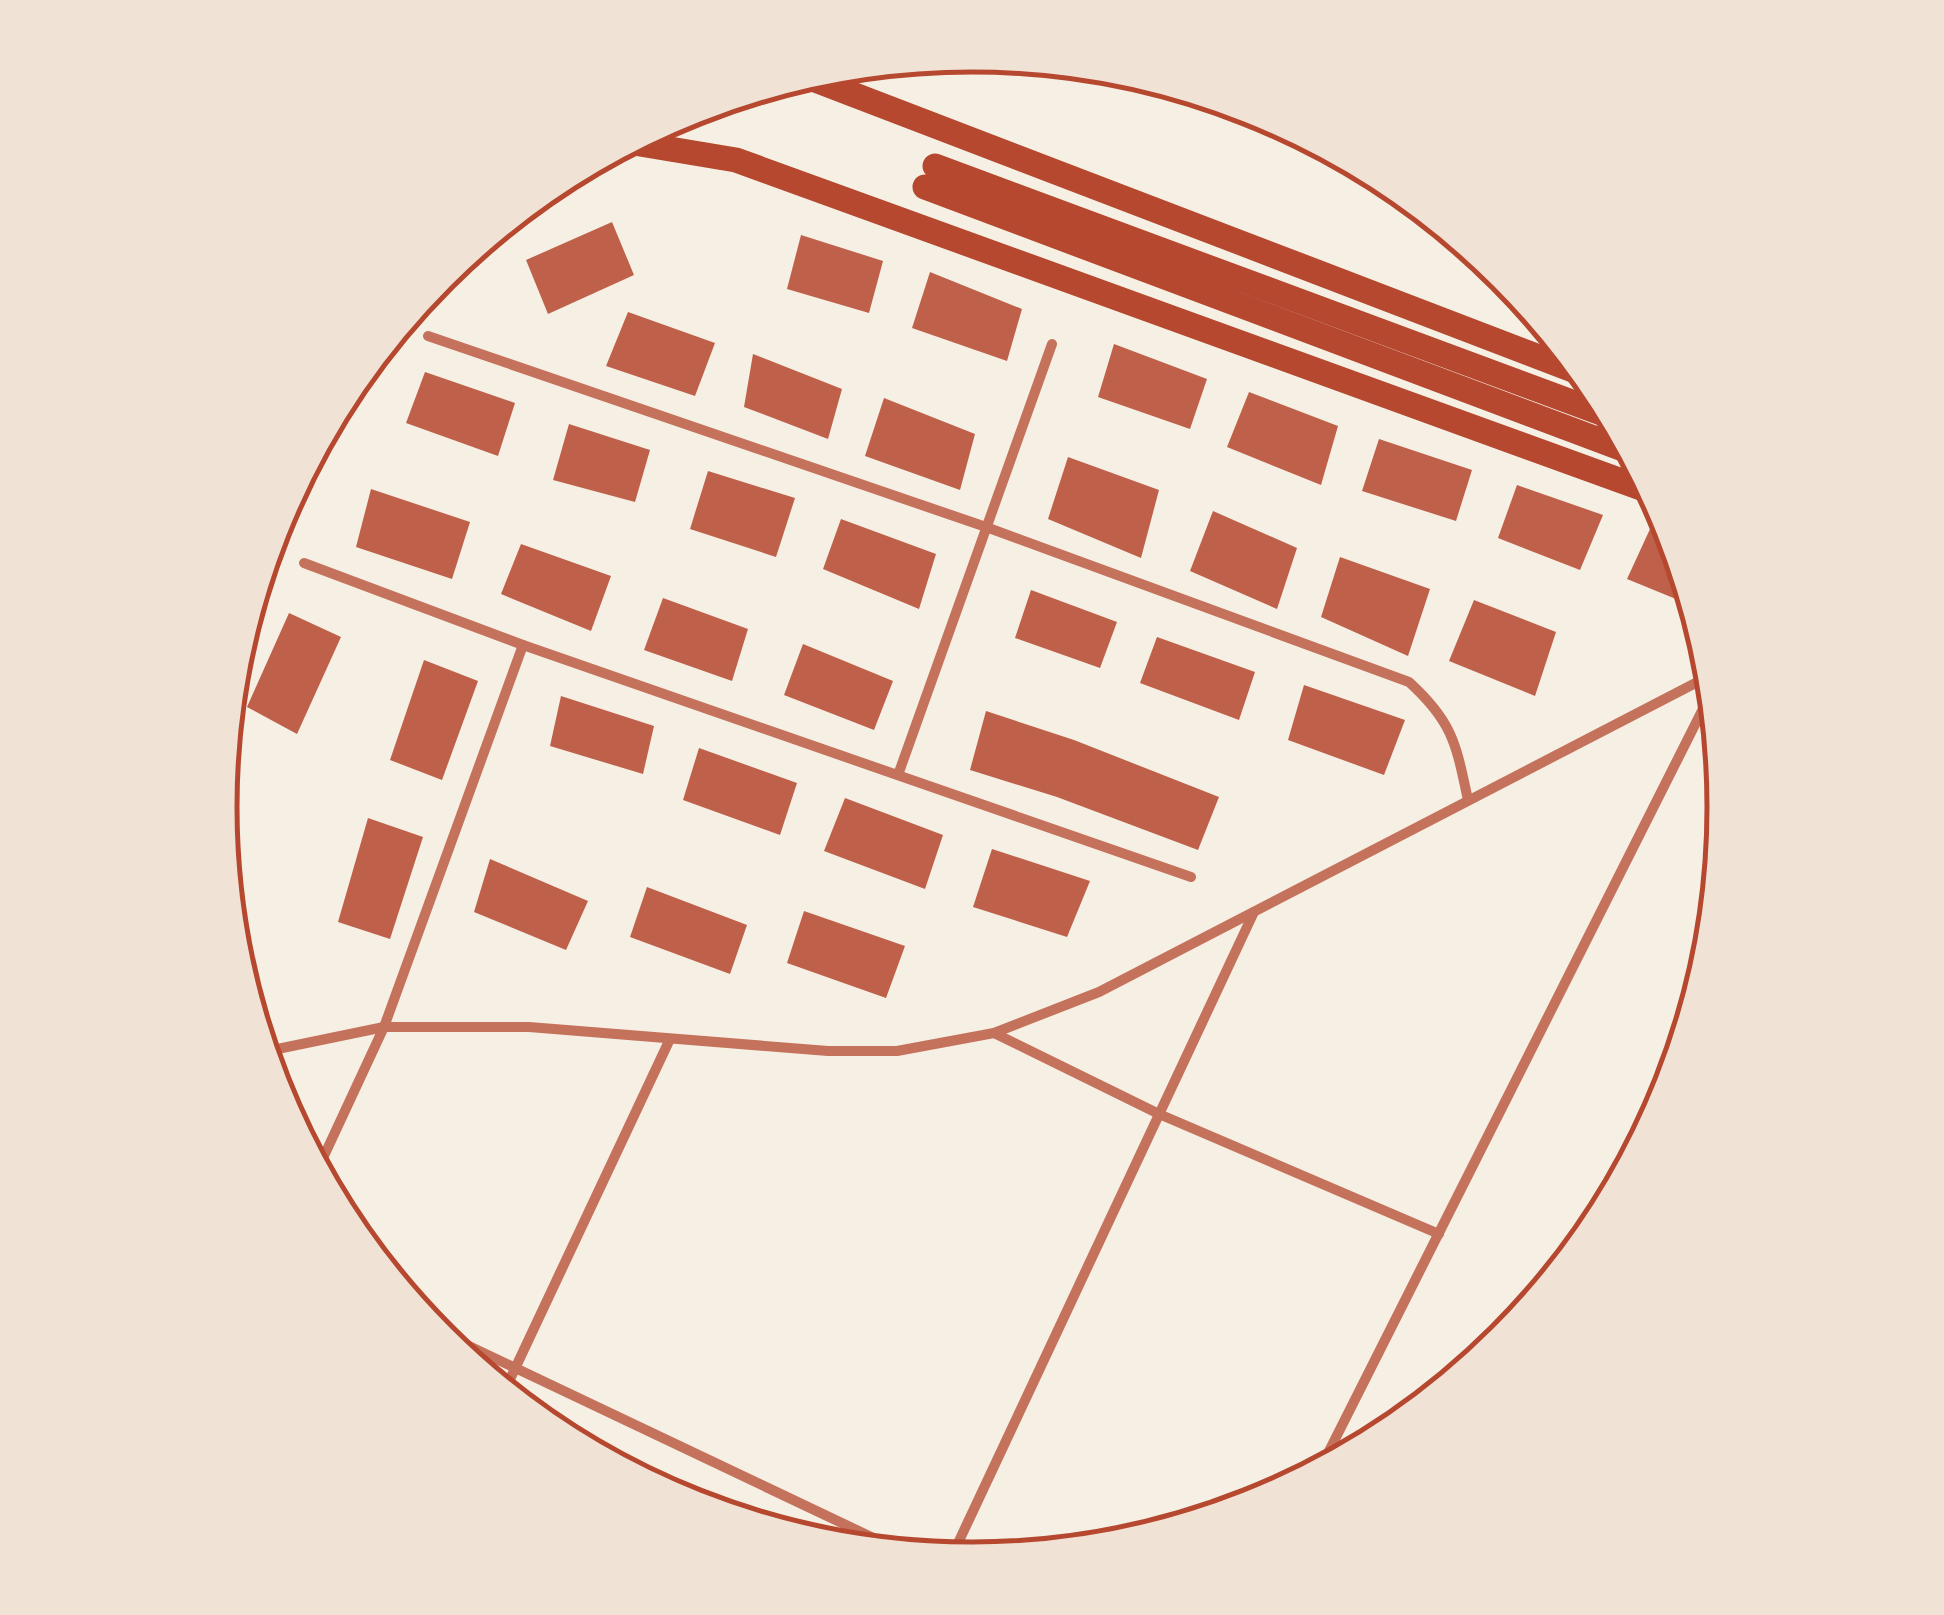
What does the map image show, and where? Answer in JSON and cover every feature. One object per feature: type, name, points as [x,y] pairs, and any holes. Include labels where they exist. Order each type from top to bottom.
[{"type":"main road","points":[[832,87],[1559,366]]},
{"type":"main road","points":[[652,146],[736,160],[1632,485]]},
{"type":"main road","points":[[1589,409],[930,176],[1611,444]]},
{"type":"street","points":[[428,336],[986,527],[1409,682],[1430,700],[1455,740],[1468,800]]},
{"type":"street","points":[[898,775],[1052,344]]},
{"type":"street","points":[[304,563],[522,645],[1191,877]]},
{"type":"street","points":[[324,1155],[384,1027],[522,645]]},
{"type":"street","points":[[278,1049],[384,1027],[529,1028],[828,1051],[898,1051],[994,1033],[1099,992],[1696,683]]},
{"type":"street","points":[[1330,1449],[1701,714]]},
{"type":"street","points":[[959,1542],[1255,911]]},
{"type":"street","points":[[994,1033],[1159,1114],[1439,1234]]},
{"type":"street","points":[[510,1379],[670,1039]]},
{"type":"street","points":[[475,1349],[863,1534]]},
{"type":"building","points":[[612,222],[634,275],[548,314],[526,260]]},
{"type":"building","points":[[801,235],[883,261],[869,313],[787,289]]},
{"type":"building","points":[[930,272],[1022,309],[1007,361],[912,328]]},
{"type":"building","points":[[628,312],[715,343],[695,396],[606,366]]},
{"type":"building","points":[[1114,344],[1207,379],[1190,429],[1098,397]]},
{"type":"building","points":[[753,354],[842,389],[828,439],[744,407]]},
{"type":"building","points":[[425,372],[515,403],[498,456],[406,423]]},
{"type":"building","points":[[1249,392],[1338,426],[1321,485],[1227,447]]},
{"type":"building","points":[[884,398],[975,434],[960,490],[865,456]]},
{"type":"building","points":[[569,424],[650,450],[635,502],[553,480]]},
{"type":"building","points":[[1379,439],[1472,470],[1456,521],[1362,491]]},
{"type":"building","points":[[1068,457],[1159,490],[1141,558],[1048,519]]},
{"type":"building","points":[[708,471],[795,498],[776,557],[690,529]]},
{"type":"building","points":[[1517,485],[1603,515],[1580,570],[1498,538]]},
{"type":"building","points":[[371,489],[470,522],[452,579],[356,547]]},
{"type":"building","points":[[1213,511],[1297,548],[1277,609],[1190,571]]},
{"type":"building","points":[[841,519],[936,554],[919,609],[823,569]]},
{"type":"building","points":[[1650,529],[1653,530],[1677,599],[1627,579]]},
{"type":"building","points":[[521,544],[611,576],[591,631],[501,594]]},
{"type":"building","points":[[1340,557],[1430,589],[1408,656],[1321,617]]},
{"type":"building","points":[[1031,590],[1117,622],[1100,668],[1015,638]]},
{"type":"building","points":[[663,598],[748,629],[732,681],[644,650]]},
{"type":"building","points":[[1474,600],[1556,632],[1535,696],[1449,661]]},
{"type":"building","points":[[289,613],[341,637],[297,734],[247,707]]},
{"type":"building","points":[[1157,637],[1255,672],[1239,720],[1140,683]]},
{"type":"building","points":[[803,644],[893,681],[874,730],[784,695]]},
{"type":"building","points":[[424,660],[478,681],[442,780],[390,760]]},
{"type":"building","points":[[1304,685],[1405,720],[1384,775],[1288,740]]},
{"type":"building","points":[[561,696],[654,726],[643,774],[550,746]]},
{"type":"building","points":[[986,711],[1074,740],[1219,797],[1198,850],[1057,797],[970,770]]},
{"type":"building","points":[[699,748],[797,783],[780,835],[683,800]]},
{"type":"building","points":[[845,798],[943,835],[925,889],[824,851]]},
{"type":"building","points":[[368,818],[423,837],[390,939],[338,922]]},
{"type":"building","points":[[992,849],[1090,881],[1067,937],[973,907]]},
{"type":"building","points":[[490,859],[588,901],[566,950],[474,912]]},
{"type":"building","points":[[647,887],[747,925],[730,974],[630,937]]},
{"type":"building","points":[[804,911],[905,946],[886,998],[787,963]]}]
